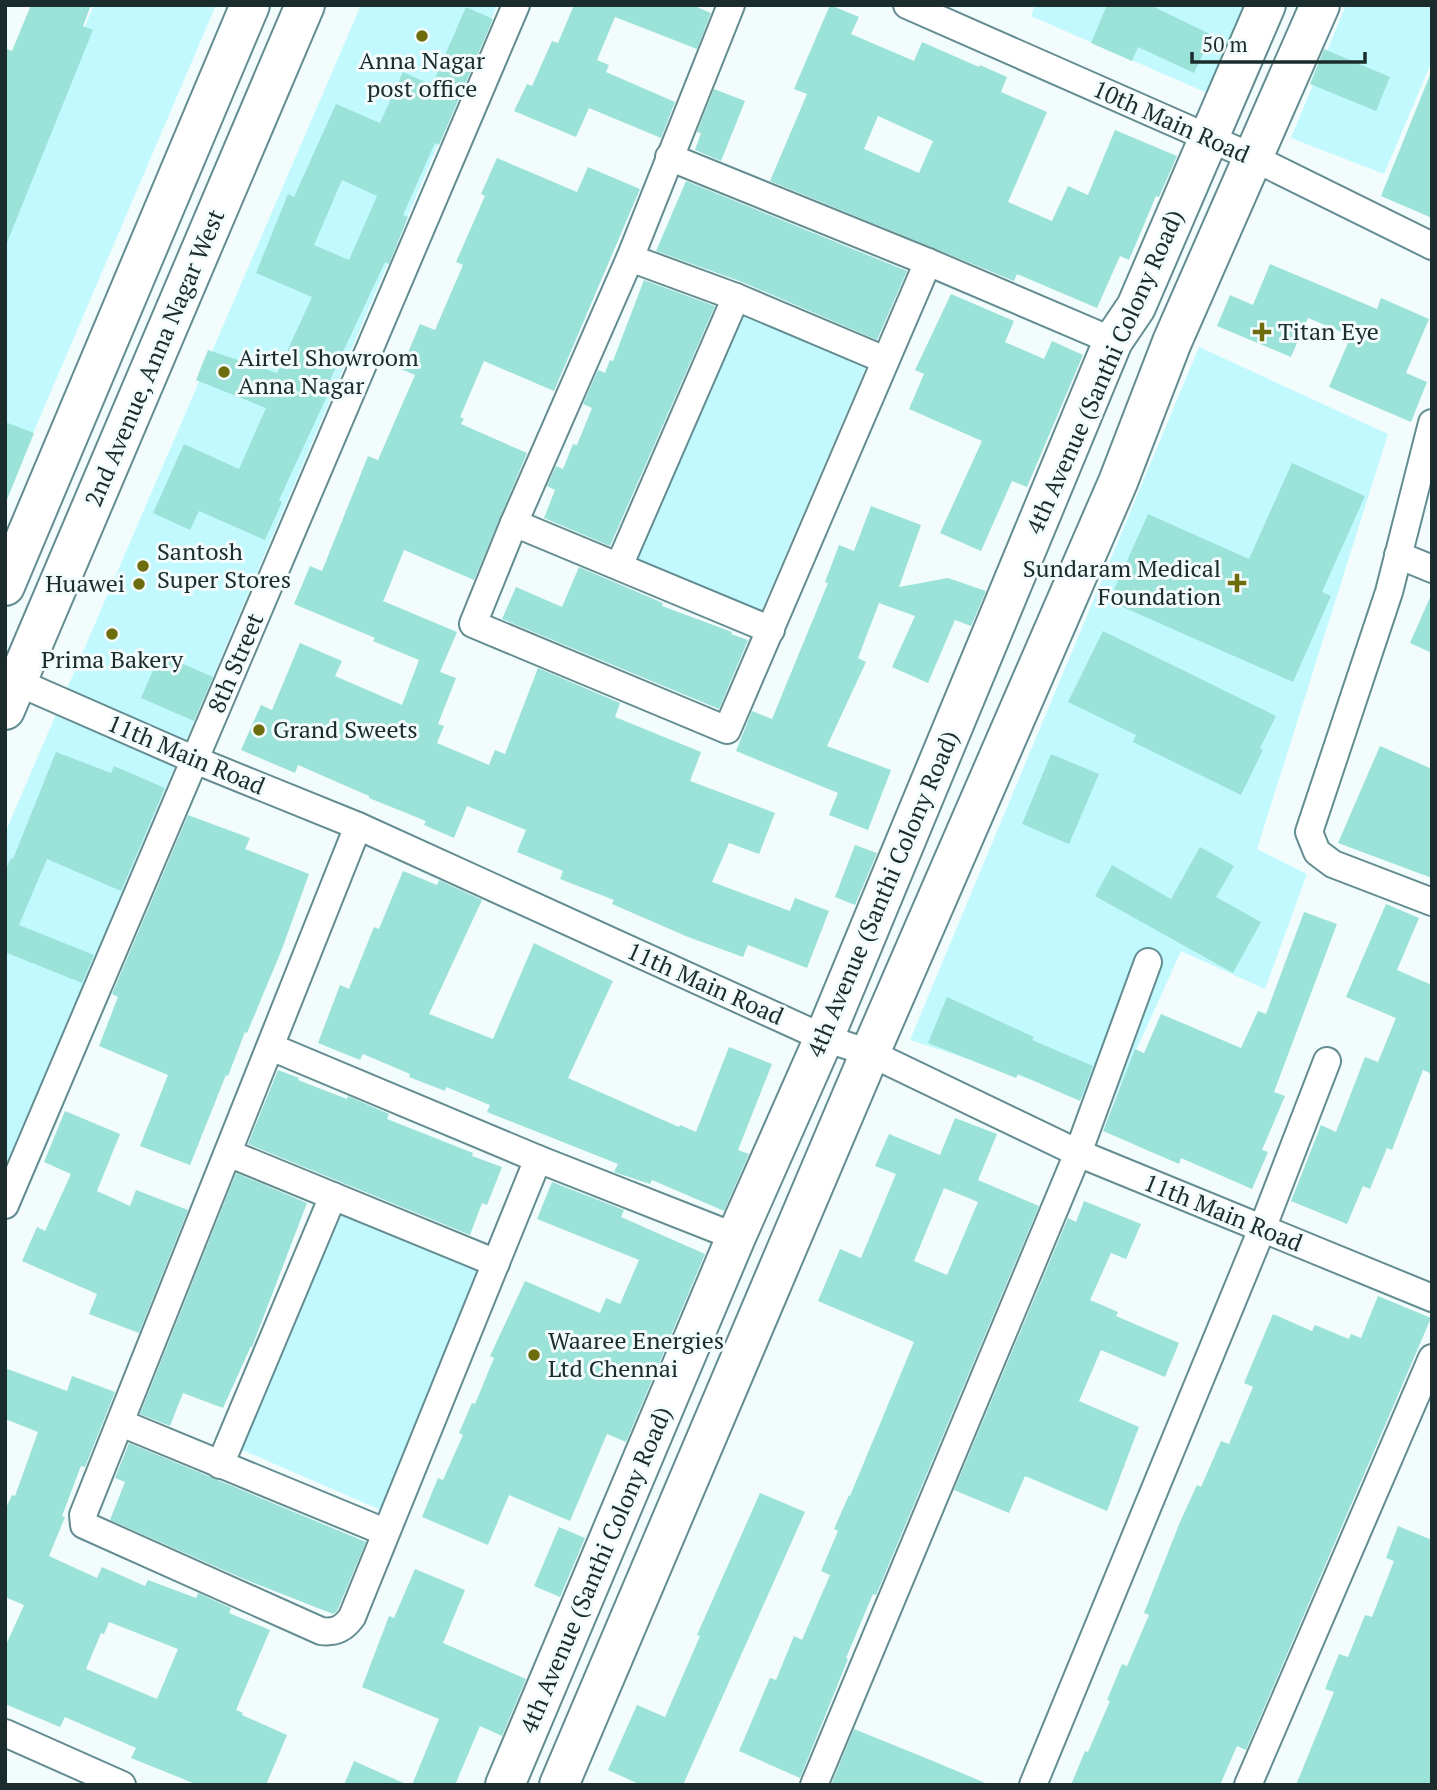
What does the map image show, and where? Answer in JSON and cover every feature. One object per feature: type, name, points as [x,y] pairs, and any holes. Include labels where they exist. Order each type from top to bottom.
[{"type":"street","name":"2nd Avenue, Anna Nagar West","points":[[5,586],[250,5]]},
{"type":"street","name":"2nd Avenue, Anna Nagar West","points":[[11,696],[304,5]]},
{"type":"street","name":"8th Street","points":[[5,1205],[516,5]]},
{"type":"street","points":[[731,5],[630,258],[514,523],[473,624],[727,730],[928,262]]},
{"type":"street","name":"10th Main Road","points":[[907,5],[1252,157],[1432,246]]},
{"type":"street","name":"4th Avenue (Santhi Colony Road)","points":[[505,1785],[736,1237],[824,1038],[1113,341],[1136,307],[1266,5]]},
{"type":"street","name":"4th Avenue (Santhi Colony Road)","points":[[559,1785],[870,1053],[1118,482],[1172,342],[1320,5]]},
{"type":"street","points":[[669,157],[928,262],[1113,341]]},
{"type":"street","points":[[630,258],[736,297],[886,360]]},
{"type":"street","points":[[619,566],[736,297]]},
{"type":"street","points":[[1432,423],[1389,592],[1309,832],[1317,852],[1333,864],[1432,902]]},
{"type":"street","points":[[514,523],[771,630]]},
{"type":"street","points":[[1398,555],[1432,569]]},
{"type":"street","name":"11th Main Road","points":[[11,696],[195,760],[358,827],[824,1038],[870,1053],[1078,1153],[1432,1298]]},
{"type":"street","points":[[358,827],[83,1515],[85,1525],[321,1631],[336,1631],[345,1627],[352,1617],[538,1159]]},
{"type":"street","points":[[814,1785],[1078,1153],[1148,962]]},
{"type":"street","points":[[271,1047],[538,1159],[736,1237]]},
{"type":"street","points":[[1033,1785],[1262,1229],[1327,1061]]},
{"type":"street","points":[[228,1153],[496,1263]]},
{"type":"street","points":[[220,1465],[333,1196]]},
{"type":"street","points":[[1248,1785],[1432,1359]]},
{"type":"street","points":[[121,1423],[385,1532]]},
{"type":"street","points":[[5,1733],[122,1785]]},
{"type":"shaded area","points":[[94,5],[216,5],[5,499],[5,212]]},
{"type":"shaded area","points":[[361,5],[497,5],[5,1168],[5,833]]},
{"type":"shaded area","points":[[1035,5],[1252,5],[1214,96],[1031,16]]},
{"type":"shaded area","points":[[1346,5],[1432,5],[1432,61],[1384,174],[1291,138]]},
{"type":"shaded area","points":[[738,304],[869,360],[760,614],[629,558]]},
{"type":"shaded area","points":[[1199,347],[1388,434],[1257,849],[1307,874],[1265,989],[1181,951],[1111,1106],[910,1040]]},
{"type":"shaded area","points":[[352,1191],[494,1252],[383,1511],[240,1449]]},
{"type":"building","points":[[31,5],[91,5],[83,26],[93,30],[6,245],[5,48],[12,51]]},
{"type":"building","points":[[574,5],[692,5],[711,13],[697,49],[615,17],[597,60],[609,65],[606,72],[675,102],[661,138],[589,108],[576,137],[514,111],[527,84],[532,86],[552,41],[558,43]]},
{"type":"building","points":[[830,5],[859,17],[851,34],[914,61],[922,42],[979,67],[980,65],[1007,77],[1001,92],[1047,112],[1008,202],[1052,221],[1068,186],[1088,195],[1115,130],[1177,156],[1159,197],[1156,196],[1129,260],[1120,256],[1097,308],[1017,274],[1014,281],[770,181],[807,94],[794,89]],"holes":[[[878,116],[933,141],[919,173],[864,149]]]},
{"type":"building","points":[[1107,5],[1150,5],[1212,35],[1194,73],[1138,47],[1132,61],[1091,43]]},
{"type":"building","points":[[466,7],[493,19],[439,145],[435,143],[403,215],[408,217],[389,264],[385,262],[329,382],[333,383],[279,500],[282,502],[265,540],[199,511],[190,530],[153,513],[184,444],[239,469],[266,408],[196,380],[208,350],[277,373],[312,297],[256,273],[288,194],[294,197],[336,104],[380,123],[403,72],[432,85]],"holes":[[[342,180],[377,196],[349,260],[314,245]]]},
{"type":"building","points":[[1324,49],[1390,77],[1376,111],[1310,84]]},
{"type":"building","points":[[1432,70],[1432,218],[1381,196]]},
{"type":"building","points":[[714,89],[745,101],[721,161],[695,150],[701,133],[697,132]]},
{"type":"building","points":[[497,158],[577,192],[588,167],[640,189],[554,391],[484,361],[460,417],[464,419],[461,424],[527,453],[474,580],[404,550],[383,601],[457,632],[440,672],[456,678],[438,724],[444,726],[437,743],[489,765],[495,750],[505,754],[538,668],[620,703],[615,717],[701,752],[690,781],[775,813],[759,854],[729,843],[712,882],[790,911],[795,898],[829,911],[807,968],[748,945],[743,957],[612,904],[614,900],[560,879],[563,871],[517,852],[526,830],[467,806],[454,838],[424,825],[426,821],[298,765],[295,773],[241,750],[261,705],[272,710],[300,643],[342,661],[335,676],[402,705],[419,660],[294,604],[310,566],[322,571],[368,456],[378,460],[415,375],[401,369],[420,324],[435,330],[463,265],[456,262],[485,196],[481,194]]},
{"type":"building","points":[[686,181],[907,271],[877,340],[742,282],[656,251]]},
{"type":"building","points":[[1270,264],[1377,309],[1381,298],[1429,319],[1406,373],[1427,382],[1411,422],[1329,387],[1351,336],[1308,318],[1291,357],[1217,326],[1230,295],[1253,305]]},
{"type":"building","points":[[644,280],[715,306],[610,546],[544,518],[555,490],[547,486],[556,466],[563,469],[573,444],[577,445],[592,408],[583,404],[598,370],[605,373],[610,360],[613,361]]},
{"type":"building","points":[[951,294],[1014,321],[1005,342],[1044,359],[1052,341],[1083,355],[1027,487],[1012,481],[981,551],[940,533],[982,441],[909,409],[924,374],[915,370]]},
{"type":"building","points":[[5,422],[34,433],[6,502],[5,502]]},
{"type":"building","points":[[1292,463],[1365,496],[1322,592],[1331,596],[1293,682],[1109,601],[1148,514],[1249,559]]},
{"type":"building","points":[[871,506],[921,525],[899,587],[948,578],[986,591],[971,626],[955,620],[928,683],[892,667],[915,616],[879,603],[858,658],[866,662],[827,746],[891,770],[868,830],[829,815],[838,793],[736,751],[752,711],[772,719],[828,583],[825,582],[839,545],[854,551]]},
{"type":"building","points":[[579,567],[663,603],[662,606],[748,640],[719,709],[502,619],[516,587],[562,607]]},
{"type":"building","points":[[1432,593],[1432,653],[1410,643]]},
{"type":"building","points":[[1103,631],[1276,716],[1241,795],[1133,742],[1136,735],[1068,702]]},
{"type":"building","points":[[160,654],[213,677],[194,721],[141,698]]},
{"type":"building","points":[[1380,746],[1432,769],[1432,878],[1338,843]]},
{"type":"building","points":[[56,752],[111,773],[114,766],[165,788],[121,891],[47,859],[19,925],[94,955],[82,983],[7,953],[5,956],[5,871],[11,858],[13,859]]},
{"type":"building","points":[[1051,754],[1099,774],[1069,844],[1022,824]]},
{"type":"building","points":[[188,815],[250,838],[245,849],[309,874],[282,949],[228,1076],[226,1075],[190,1165],[140,1146],[168,1075],[99,1046],[118,997],[112,994]]},
{"type":"building","points":[[855,845],[877,853],[855,905],[835,897]]},
{"type":"building","points":[[1200,847],[1234,866],[1216,897],[1261,922],[1233,973],[1095,896],[1112,865],[1171,899]]},
{"type":"building","points":[[403,871],[437,885],[439,880],[482,900],[429,1014],[493,1039],[534,943],[613,981],[568,1078],[696,1132],[729,1047],[772,1064],[738,1150],[749,1154],[724,1211],[652,1180],[650,1184],[614,1172],[618,1164],[487,1112],[490,1105],[446,1087],[445,1091],[409,1077],[410,1074],[363,1054],[360,1060],[318,1043],[340,985],[349,989],[374,927],[379,929]]},
{"type":"building","points":[[1386,904],[1419,918],[1397,970],[1432,985],[1432,1074],[1423,1070],[1392,1150],[1387,1148],[1370,1189],[1363,1186],[1347,1224],[1291,1201],[1321,1125],[1336,1132],[1365,1057],[1378,1062],[1396,1018],[1346,997]]},
{"type":"building","points":[[1304,912],[1337,924],[1274,1092],[1285,1096],[1262,1150],[1268,1152],[1252,1189],[1181,1158],[1179,1164],[1103,1131],[1135,1049],[1144,1053],[1161,1014],[1241,1048],[1258,1011],[1266,1014]]},
{"type":"building","points":[[947,997],[1034,1037],[1032,1040],[1093,1066],[1080,1101],[1018,1074],[1016,1078],[928,1043]]},
{"type":"building","points":[[278,1070],[347,1099],[348,1096],[389,1114],[387,1119],[502,1167],[487,1205],[482,1203],[470,1235],[248,1144]]},
{"type":"building","points":[[65,1111],[120,1134],[97,1191],[130,1206],[136,1190],[188,1210],[139,1333],[89,1314],[97,1294],[22,1261],[37,1227],[45,1231],[71,1174],[44,1162]]},
{"type":"building","points":[[955,1118],[997,1134],[978,1180],[1039,1206],[876,1595],[873,1594],[846,1658],[848,1659],[800,1778],[739,1751],[770,1678],[776,1680],[794,1636],[802,1640],[830,1575],[821,1571],[838,1531],[834,1529],[914,1342],[818,1301],[840,1249],[861,1258],[896,1174],[875,1166],[889,1134],[940,1155]],"holes":[[[944,1188],[978,1202],[947,1275],[914,1261]]]},
{"type":"building","points":[[236,1173],[307,1203],[252,1347],[223,1408],[183,1393],[170,1426],[140,1414]]},
{"type":"building","points":[[552,1182],[624,1210],[621,1217],[705,1254],[626,1442],[607,1434],[570,1521],[509,1495],[488,1545],[422,1517],[438,1478],[443,1480],[463,1435],[459,1433],[472,1403],[475,1404],[494,1358],[490,1356],[525,1281],[600,1313],[606,1298],[620,1304],[639,1260],[537,1219]]},
{"type":"building","points":[[1084,1201],[1141,1224],[1126,1259],[1111,1253],[1090,1300],[1118,1312],[1116,1316],[1179,1343],[1165,1377],[1101,1350],[1079,1401],[1139,1427],[1107,1511],[1025,1476],[1009,1513],[954,1490],[1068,1218],[1076,1222]]},
{"type":"building","points":[[1378,1296],[1431,1318],[1246,1750],[1237,1746],[1220,1785],[1071,1785],[1110,1701],[1107,1700],[1122,1664],[1127,1666],[1149,1615],[1144,1613],[1197,1485],[1201,1487],[1221,1441],[1229,1444],[1253,1387],[1244,1383],[1273,1314],[1312,1331],[1315,1325],[1349,1339],[1351,1334],[1361,1338]]},
{"type":"building","points":[[5,1368],[67,1391],[72,1376],[115,1392],[85,1467],[81,1466],[49,1556],[97,1578],[102,1567],[145,1586],[148,1580],[196,1598],[198,1593],[231,1608],[229,1613],[270,1630],[236,1710],[287,1735],[266,1785],[198,1785],[131,1758],[136,1748],[65,1717],[60,1727],[5,1704],[5,1647],[24,1605],[5,1597],[5,1510],[12,1495],[15,1496],[38,1432],[5,1419]],"holes":[[[109,1622],[178,1649],[157,1699],[86,1669],[101,1633],[104,1634]]]},
{"type":"building","points":[[129,1443],[366,1542],[337,1611],[333,1614],[244,1579],[110,1520],[125,1482],[115,1478]]},
{"type":"building","points":[[760,1493],[805,1512],[683,1785],[641,1785],[608,1770],[637,1705],[665,1717],[700,1636],[697,1635]]},
{"type":"building","points":[[1398,1526],[1432,1540],[1432,1785],[1296,1785],[1334,1692],[1325,1689],[1339,1654],[1348,1657],[1365,1615],[1372,1617],[1394,1561],[1386,1558]]},
{"type":"building","points":[[559,1527],[585,1538],[560,1597],[534,1586]]},
{"type":"building","points":[[415,1569],[465,1590],[443,1643],[526,1679],[502,1736],[480,1726],[455,1785],[412,1785],[439,1719],[362,1687],[389,1616],[394,1618]]},
{"type":"building","points":[[854,1729],[933,1761],[990,1785],[831,1785]]},
{"type":"building","points":[[354,1761],[408,1785],[344,1785]]},
{"type":"place","name":"Anna Nagar post office","points":[[422,36]]},
{"type":"place","name":"Titan Eye","points":[[1262,332]]},
{"type":"place","name":"Airtel Showroom Anna Nagar","points":[[224,372]]},
{"type":"place","name":"Santosh Super Stores","points":[[143,566]]},
{"type":"place","name":"Sundaram Medical Foundation","points":[[1237,583]]},
{"type":"place","name":"Huawei","points":[[139,584]]},
{"type":"place","name":"Prima Bakery","points":[[112,634]]},
{"type":"place","name":"Grand Sweets","points":[[259,730]]},
{"type":"place","name":"Waaree Energies Ltd Chennai","points":[[534,1355]]}]
